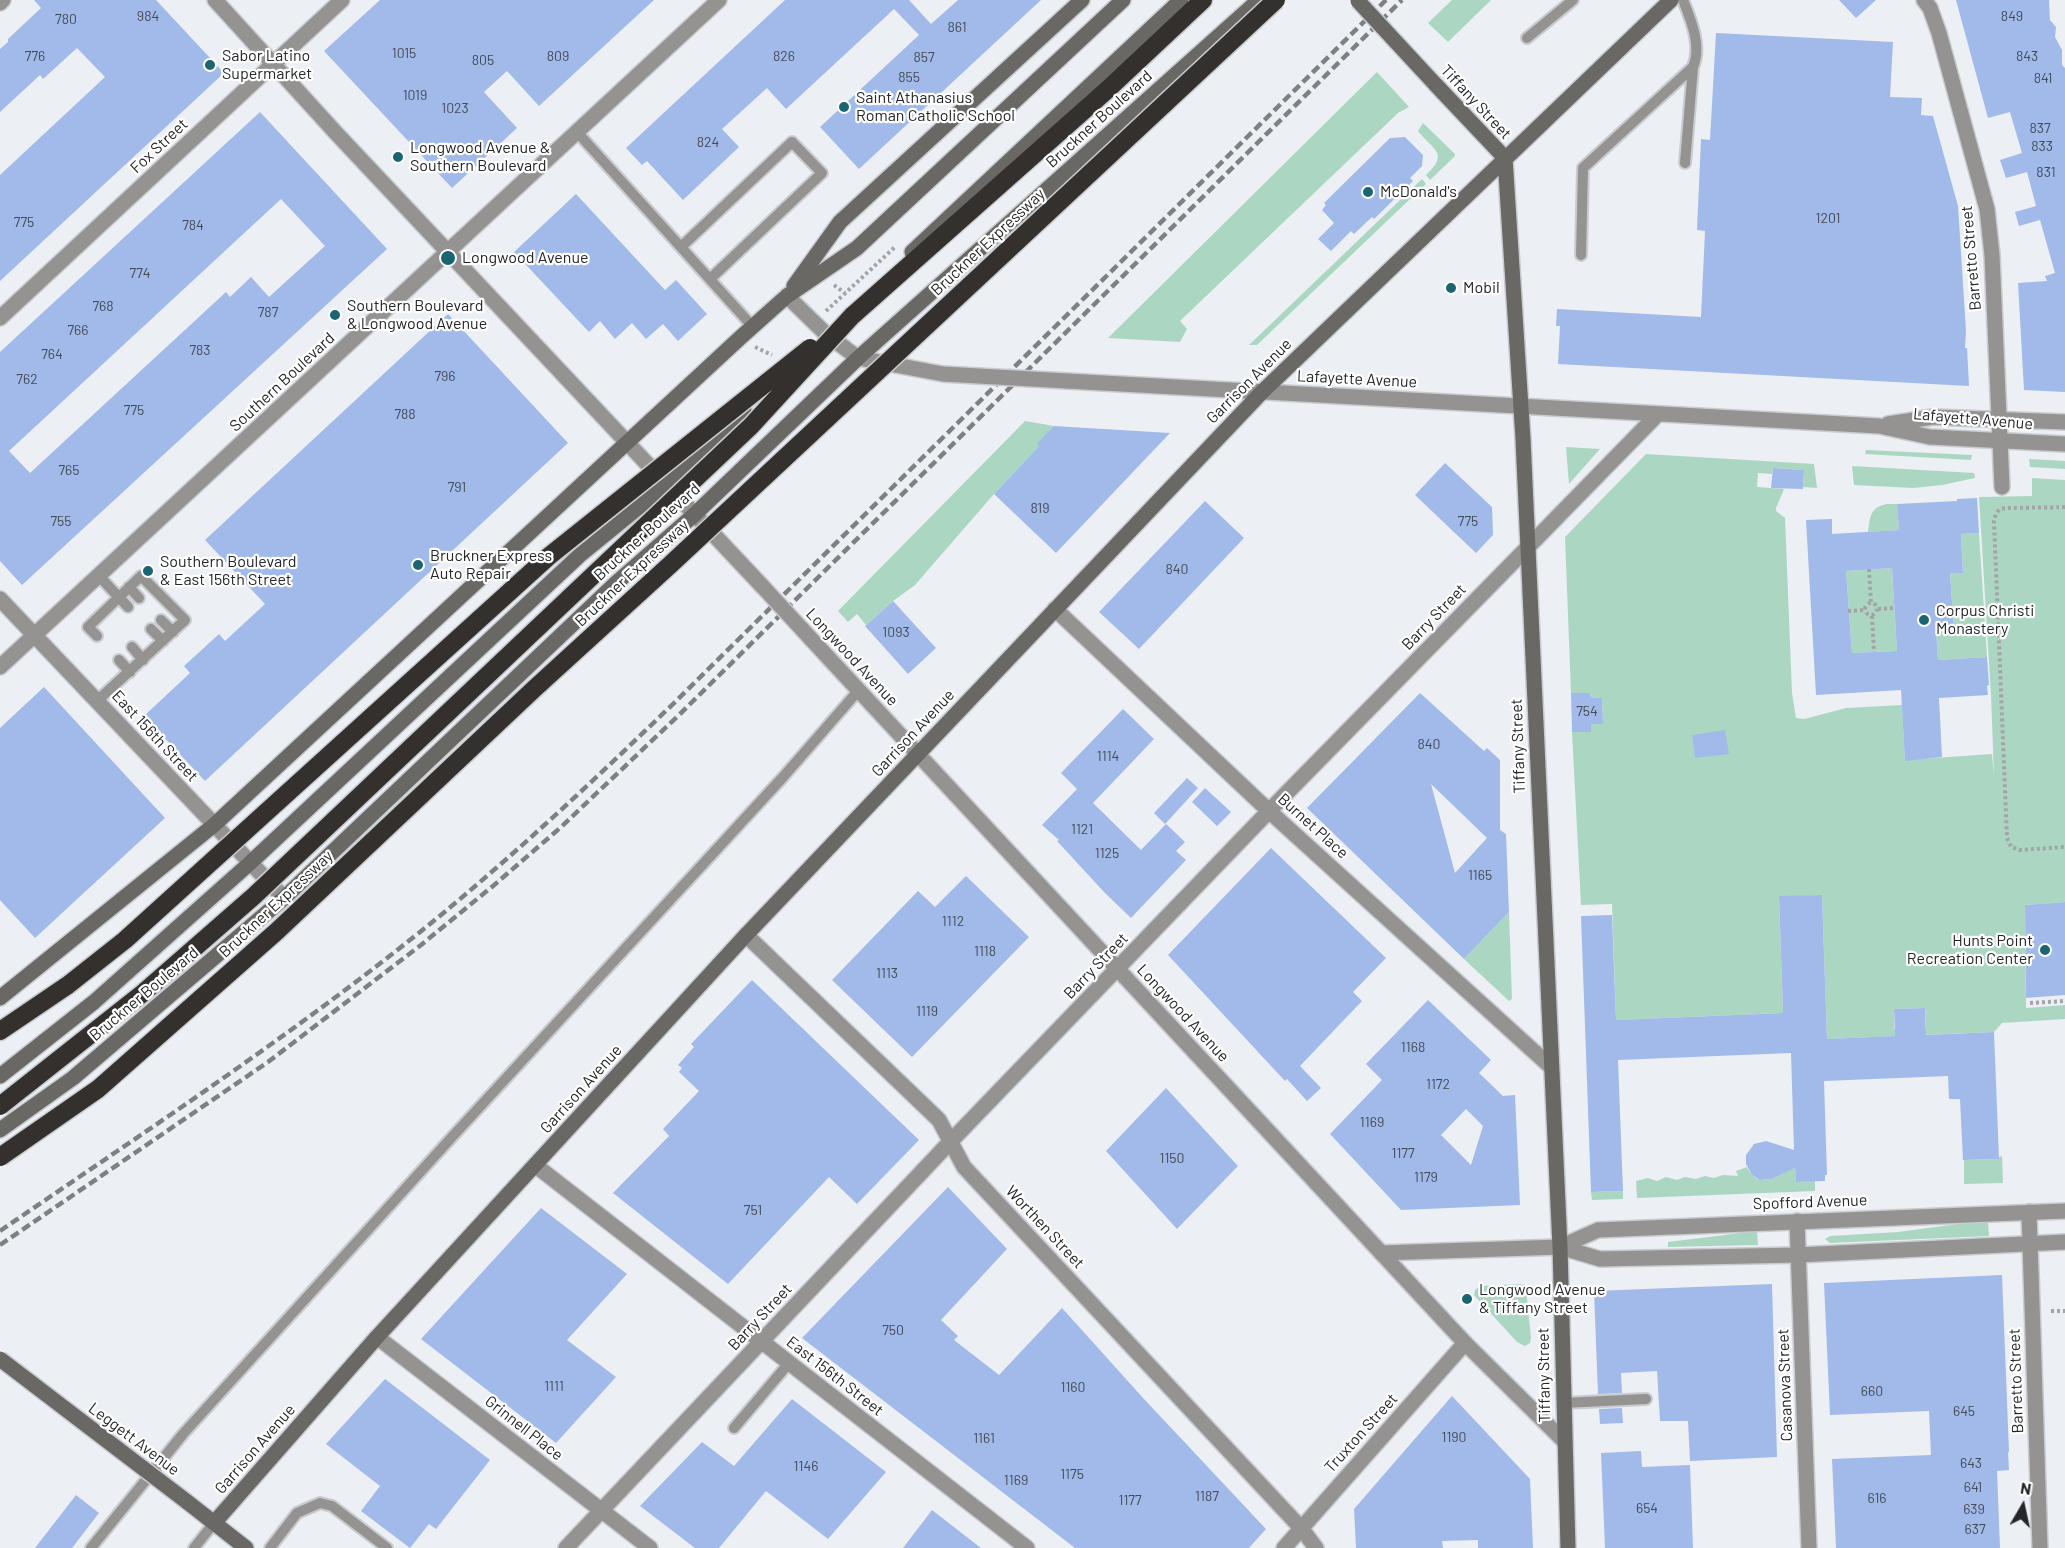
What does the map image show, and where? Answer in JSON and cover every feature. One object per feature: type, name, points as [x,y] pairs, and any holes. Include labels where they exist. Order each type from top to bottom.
[{"type":"highway","name":"Bruckner Expressway","points":[[0,1106],[143,993],[254,896],[751,426],[853,308],[1107,90],[1203,0]]},
{"type":"highway","name":"Bruckner Expressway","points":[[0,1157],[98,1089],[276,932],[534,689],[1276,0]]},
{"type":"highway","points":[[0,1031],[68,985],[125,940],[548,557],[853,308]]},
{"type":"main road","points":[[788,296],[840,222],[1082,0]]},
{"type":"main road","points":[[0,998],[214,825],[626,442],[788,296],[857,248],[1123,0]]},
{"type":"main road","name":"Bruckner Boulevard","points":[[0,1076],[94,1002],[250,863],[580,555],[666,485],[1181,0]]},
{"type":"main road","name":"Bruckner Boulevard","points":[[0,1130],[73,1078],[284,898],[615,584],[694,515],[858,358],[1259,0]]},
{"type":"main road","name":"Garrison Avenue","points":[[214,1522],[377,1337],[746,935],[1262,392],[1671,0]]},
{"type":"main road","name":"Tiffany Street","points":[[1358,1],[1505,158],[1521,405],[1560,1247],[1568,1548]]},
{"type":"main road","name":"Leggett Avenue","points":[[0,1359],[246,1548]]},
{"type":"street","name":"Longwood Avenue","points":[[215,0],[1465,1343],[1564,1441]]},
{"type":"street","name":"Fox Street","points":[[0,318],[342,0]]},
{"type":"street","name":"Southern Boulevard","points":[[0,667],[719,0]]},
{"type":"street","name":"Barretto Street","points":[[1924,0],[1930,8],[1939,33],[1987,209],[1992,255],[2002,487]]},
{"type":"street","name":"Lafayette Avenue","points":[[788,296],[825,333],[858,358],[943,374],[1879,426],[1930,437],[2065,444]]},
{"type":"street","name":"Barry Street","points":[[566,1548],[951,1141],[1269,811],[1658,414]]},
{"type":"street","name":"Lafayette Avenue","points":[[1879,426],[1933,417],[2065,422]]},
{"type":"street","name":"East 156th Street","points":[[0,599],[284,898]]},
{"type":"street","name":"Burnet Place","points":[[1055,609],[1269,811],[1550,1066]]},
{"type":"street","name":"Worthen Street","points":[[746,935],[939,1120],[964,1167],[1301,1528],[1317,1548]]},
{"type":"street","name":"East 156th Street","points":[[536,1166],[1027,1548]]},
{"type":"street","name":"Spofford Avenue","points":[[1560,1247],[1598,1230],[2065,1211]]},
{"type":"street","name":"Barretto Street","points":[[2028,1212],[2040,1548]]},
{"type":"street","name":"Casanova Street","points":[[1797,1221],[1809,1548]]},
{"type":"street","name":"Spofford Avenue","points":[[1381,1253],[1560,1247],[1600,1260],[1798,1255],[2065,1242]]},
{"type":"street","name":"Grinnell Place","points":[[377,1337],[650,1548]]},
{"type":"street","name":"Truxton Street","points":[[1284,1548],[1465,1343]]},
{"type":"lane","points":[[1527,38],[1573,0]]},
{"type":"lane","points":[[1683,0],[1691,21],[1698,55],[1693,66],[1685,164]]},
{"type":"lane","points":[[1581,255],[1583,168],[1693,66]]},
{"type":"lane","points":[[577,132],[753,327]]},
{"type":"lane","points":[[681,247],[792,142],[822,173],[710,279]]},
{"type":"lane","points":[[99,576],[128,607]]},
{"type":"lane","points":[[97,636],[88,627],[141,576],[185,620],[97,701]]},
{"type":"lane","points":[[129,587],[139,598]]},
{"type":"lane","points":[[101,615],[110,624]]},
{"type":"lane","points":[[161,620],[172,632]]},
{"type":"lane","points":[[151,629],[163,641]]},
{"type":"lane","points":[[132,647],[143,660]]},
{"type":"lane","points":[[119,660],[129,672]]},
{"type":"lane","points":[[91,1548],[183,1434],[784,776],[858,691]]},
{"type":"lane","points":[[734,1428],[789,1363]]},
{"type":"lane","points":[[1563,1403],[1646,1399]]},
{"type":"lane","points":[[270,1548],[297,1513],[320,1503],[332,1506],[387,1548]]},
{"type":"lane","points":[[194,1548],[214,1522]]},
{"type":"path","points":[[834,285],[853,308]]},
{"type":"path","points":[[751,345],[778,358]]},
{"type":"path","points":[[2065,507],[2038,509],[2005,507],[1996,514],[1994,521],[2007,838],[2011,847],[2020,850],[2065,847]]},
{"type":"path","points":[[1869,569],[1871,603]]},
{"type":"path","points":[[1871,603],[1876,604],[1878,609]]},
{"type":"path","points":[[1865,610],[1866,606],[1871,603]]},
{"type":"path","points":[[1878,609],[1895,608]]},
{"type":"path","points":[[1872,616],[1878,609]]},
{"type":"path","points":[[1848,611],[1865,610]]},
{"type":"path","points":[[1865,610],[1866,614],[1872,616]]},
{"type":"path","points":[[1872,616],[1874,652]]},
{"type":"path","points":[[2030,1003],[2065,1001]]},
{"type":"path","points":[[2050,1311],[2065,1311]]},
{"type":"green space","points":[[1452,0],[1491,0],[1448,42],[1428,23]]},
{"type":"green space","points":[[1377,72],[1409,107],[1398,113],[1180,321],[1187,329],[1180,342],[1108,338]]},
{"type":"green space","points":[[1423,123],[1455,154],[1430,180],[1426,175],[1437,162],[1438,156],[1418,131]]},
{"type":"green space","points":[[1422,179],[1426,184],[1257,345],[1249,345]]},
{"type":"green space","points":[[1025,421],[1054,426],[1039,446],[915,585],[866,625],[857,614],[848,622],[838,611]]},
{"type":"green space","points":[[1566,447],[1600,449],[1569,484]]},
{"type":"green space","points":[[1866,450],[1972,455],[1971,460],[1865,454]]},
{"type":"green space","points":[[1646,454],[1814,464],[1817,488],[1803,487],[1804,470],[1773,468],[1772,474],[1758,473],[1757,487],[1784,489],[1776,511],[1785,518],[1792,693],[1796,718],[1804,719],[1846,708],[1902,705],[1905,760],[1992,754],[1994,776],[1979,497],[2032,496],[2032,478],[2065,480],[2065,902],[2025,905],[2026,1008],[2065,1005],[2065,1019],[2002,1023],[1994,1032],[1923,1035],[1926,1027],[1925,1008],[1894,1009],[1894,1028],[1898,1036],[1827,1039],[1822,895],[1779,897],[1783,1013],[1616,1020],[1612,904],[1581,905],[1572,732],[1591,732],[1591,724],[1603,723],[1602,698],[1591,698],[1590,693],[1571,693],[1565,537]]},
{"type":"green space","points":[[2029,459],[2065,461],[2065,469],[2030,467]]},
{"type":"green space","points":[[1852,466],[1974,473],[1975,478],[1913,488],[1854,485]]},
{"type":"green space","points":[[1887,504],[1897,504],[1899,530],[1868,532],[1870,517],[1874,510]]},
{"type":"green space","points":[[1979,533],[1987,657],[1938,660],[1936,630],[1954,629],[1950,573],[1963,572],[1961,534]]},
{"type":"green space","points":[[1892,568],[1897,651],[1852,653],[1846,571]]},
{"type":"green space","points":[[1509,912],[1512,999],[1509,1001],[1464,959]]},
{"type":"green space","points":[[2002,1156],[2003,1183],[1964,1184],[1964,1160],[1999,1159]]},
{"type":"green space","points":[[1747,1167],[1757,1179],[1763,1180],[1795,1168],[1796,1182],[1815,1181],[1815,1191],[1637,1198],[1636,1181],[1648,1178],[1657,1181],[1666,1177],[1677,1180],[1685,1177],[1696,1179],[1705,1176],[1714,1178],[1723,1175],[1738,1176],[1736,1171]]},
{"type":"green space","points":[[1623,1191],[1623,1199],[1592,1200],[1591,1192]]},
{"type":"green space","points":[[1988,1220],[1989,1236],[1830,1243],[1825,1239],[1830,1236],[1898,1232]]},
{"type":"green space","points":[[1757,1231],[1758,1245],[1668,1247],[1668,1242]]},
{"type":"green space","points":[[1525,1285],[1526,1289],[1531,1338],[1530,1343],[1525,1346],[1517,1342],[1474,1295],[1475,1290],[1480,1286]]},
{"type":"building","points":[[34,0],[156,0],[224,73],[0,281],[0,175],[105,77],[77,48],[43,79],[40,75],[0,112],[0,49],[41,8]]},
{"type":"building","points":[[380,0],[654,0],[539,106],[507,71],[484,92],[517,128],[452,188],[324,51]]},
{"type":"building","points":[[785,0],[909,0],[931,24],[958,0],[1041,0],[859,169],[820,127],[919,35],[894,9],[786,109],[767,88],[722,129],[739,147],[683,200],[647,161],[642,165],[626,148]]},
{"type":"building","points":[[1839,0],[1876,0],[1856,18]]},
{"type":"building","points":[[1956,0],[2049,0],[2050,20],[2056,27],[2055,37],[2062,50],[2062,65],[2065,68],[2065,392],[2024,390],[2018,283],[2047,281],[2045,276],[2055,273],[2040,220],[2019,226],[2015,212],[2036,206],[2027,172],[2006,178],[2000,160],[2022,153],[2010,112],[1988,118]]},
{"type":"building","points":[[1716,33],[1893,42],[1890,97],[1922,98],[1921,115],[1933,116],[1958,206],[1969,386],[1558,364],[1560,326],[1556,326],[1557,309],[1701,317],[1705,231],[1697,230],[1701,139],[1710,140]]},
{"type":"building","points":[[260,112],[387,249],[22,585],[0,561],[0,352]],"holes":[[[281,199],[325,246],[269,297],[251,277],[230,297],[226,292],[30,473],[9,451]]]},
{"type":"building","name":"McDonald's","points":[[1405,137],[1423,155],[1422,166],[1410,178],[1413,181],[1374,219],[1372,217],[1354,234],[1351,231],[1331,251],[1318,239],[1334,223],[1322,210],[1326,205],[1324,203],[1390,138]]},
{"type":"building","points":[[576,194],[665,290],[676,280],[707,314],[678,341],[663,324],[646,339],[632,323],[615,339],[600,321],[589,332],[514,252]]},
{"type":"building","points":[[448,314],[568,443],[205,781],[144,716],[190,673],[184,666],[219,634],[225,641],[265,604],[205,540]]},
{"type":"building","points":[[1054,426],[1170,433],[1056,553],[994,494],[1039,446],[1037,444]]},
{"type":"building","points":[[1445,463],[1492,507],[1493,535],[1476,553],[1415,495]]},
{"type":"building","points":[[1773,468],[1804,470],[1803,489],[1771,488]]},
{"type":"building","name":"Corpus Christi Monastery","points":[[1977,498],[1979,533],[1961,534],[1963,573],[1950,573],[1954,629],[1936,630],[1938,660],[1987,657],[1988,695],[1939,698],[1942,757],[1905,761],[1901,690],[1816,695],[1806,520],[1832,519],[1832,534],[1899,530],[1897,504],[1957,501],[1957,499]],"holes":[[[1892,568],[1897,651],[1852,653],[1846,571]]]},
{"type":"building","points":[[1205,501],[1244,538],[1139,649],[1099,612]]},
{"type":"building","points":[[893,601],[936,648],[908,674],[865,626]]},
{"type":"building","points":[[44,687],[165,818],[35,938],[0,900],[0,728]]},
{"type":"building","points":[[1420,693],[1484,751],[1487,748],[1500,760],[1500,830],[1506,834],[1509,912],[1464,959],[1307,808]],"holes":[[[1431,784],[1487,838],[1455,873]]]},
{"type":"building","points":[[1571,693],[1590,693],[1591,698],[1602,698],[1603,724],[1591,724],[1591,732],[1572,732]]},
{"type":"building","points":[[1123,709],[1154,739],[1093,803],[1141,850],[1166,824],[1185,842],[1176,851],[1186,860],[1131,918],[1057,841],[1059,840],[1042,825],[1077,789],[1061,773]]},
{"type":"building","points":[[1725,730],[1729,754],[1695,758],[1692,735]]},
{"type":"building","points":[[1187,778],[1198,788],[1165,824],[1154,813]]},
{"type":"building","points":[[1205,788],[1231,812],[1217,826],[1192,802]]},
{"type":"building","points":[[1271,848],[1386,958],[1353,992],[1362,1001],[1300,1066],[1321,1088],[1307,1101],[1287,1079],[1285,1081],[1168,955]]},
{"type":"building","points":[[966,876],[1029,937],[912,1057],[832,980],[918,891],[935,907]]},
{"type":"building","points":[[1822,895],[1827,1039],[1895,1036],[1894,1009],[1925,1008],[1926,1035],[1994,1032],[1999,1159],[1963,1160],[1960,1099],[1949,1099],[1948,1076],[1824,1081],[1827,1175],[1825,1175],[1825,1181],[1796,1182],[1795,1168],[1771,1179],[1760,1180],[1752,1175],[1746,1164],[1746,1155],[1754,1144],[1766,1141],[1794,1150],[1791,1053],[1618,1060],[1623,1191],[1591,1192],[1581,916],[1612,915],[1616,1020],[1783,1013],[1779,896]]},
{"type":"building","name":"Hunts Point Recreation Center","points":[[2065,902],[2065,995],[2026,998],[2025,905]]},
{"type":"building","points":[[752,980],[919,1140],[857,1204],[829,1177],[728,1284],[613,1193],[669,1136],[663,1129],[699,1091],[679,1072],[682,1068],[678,1065],[694,1047],[691,1044]]},
{"type":"building","points":[[1428,1000],[1491,1060],[1479,1073],[1503,1096],[1515,1095],[1520,1205],[1401,1210],[1330,1134],[1382,1080],[1366,1064]],"holes":[[[1466,1109],[1483,1126],[1471,1165],[1441,1135]]]},
{"type":"building","points":[[1166,1088],[1238,1166],[1177,1229],[1106,1151]]},
{"type":"building","points":[[948,1187],[1007,1249],[941,1320],[958,1336],[954,1340],[999,1375],[1062,1308],[1266,1529],[1249,1548],[1075,1548],[802,1338]]},
{"type":"building","points":[[541,1208],[627,1274],[567,1340],[616,1377],[556,1443],[421,1339]]},
{"type":"building","points":[[2002,1275],[2009,1470],[1997,1471],[2000,1548],[1836,1548],[1832,1459],[1931,1455],[1929,1411],[1830,1415],[1824,1283]]},
{"type":"building","points":[[1772,1284],[1777,1457],[1690,1461],[1688,1421],[1660,1421],[1657,1371],[1621,1373],[1622,1393],[1598,1394],[1594,1291]]},
{"type":"building","points":[[385,1379],[490,1460],[436,1529],[429,1524],[410,1548],[361,1511],[380,1486],[326,1444]]},
{"type":"building","points":[[1452,1396],[1530,1479],[1533,1548],[1478,1548],[1478,1540],[1442,1541],[1443,1548],[1356,1548],[1354,1509]]},
{"type":"building","points":[[792,1399],[886,1472],[828,1539],[766,1491],[719,1548],[695,1548],[640,1506],[702,1442],[734,1466]]},
{"type":"building","points":[[1622,1408],[1623,1423],[1600,1424],[1599,1409]]},
{"type":"building","points":[[1641,1451],[1642,1467],[1690,1465],[1693,1548],[1605,1548],[1601,1453]]},
{"type":"building","points":[[76,1495],[99,1513],[72,1548],[35,1548]]},
{"type":"building","points":[[932,1510],[981,1548],[903,1548]]},
{"type":"railway","points":[[0,1231],[314,1013],[415,936],[514,852],[672,705],[1386,0]]},
{"type":"railway","points":[[0,1245],[268,1062],[421,945],[560,828],[681,713],[1402,0]]},
{"type":"place","name":"Sabor Latino Supermarket","points":[[210,65]]},
{"type":"place","name":"Saint Athanasius Roman Catholic School","points":[[844,107]]},
{"type":"place","name":"Longwood Avenue & Southern Boulevard","points":[[398,157]]},
{"type":"place","name":"McDonald's","points":[[1368,192]]},
{"type":"place","name":"Longwood Avenue","points":[[448,258]]},
{"type":"place","name":"Mobil","points":[[1451,288]]},
{"type":"place","name":"Southern Boulevard & Longwood Avenue","points":[[335,315]]},
{"type":"place","name":"Bruckner Express Auto Repair","points":[[418,565]]},
{"type":"place","name":"Southern Boulevard & East 156th Street","points":[[148,571]]},
{"type":"place","name":"Corpus Christi Monastery","points":[[1924,620]]},
{"type":"place","name":"Hunts Point Recreation Center","points":[[2045,950]]},
{"type":"place","name":"Longwood Avenue & Tiffany Street","points":[[1467,1299]]}]
